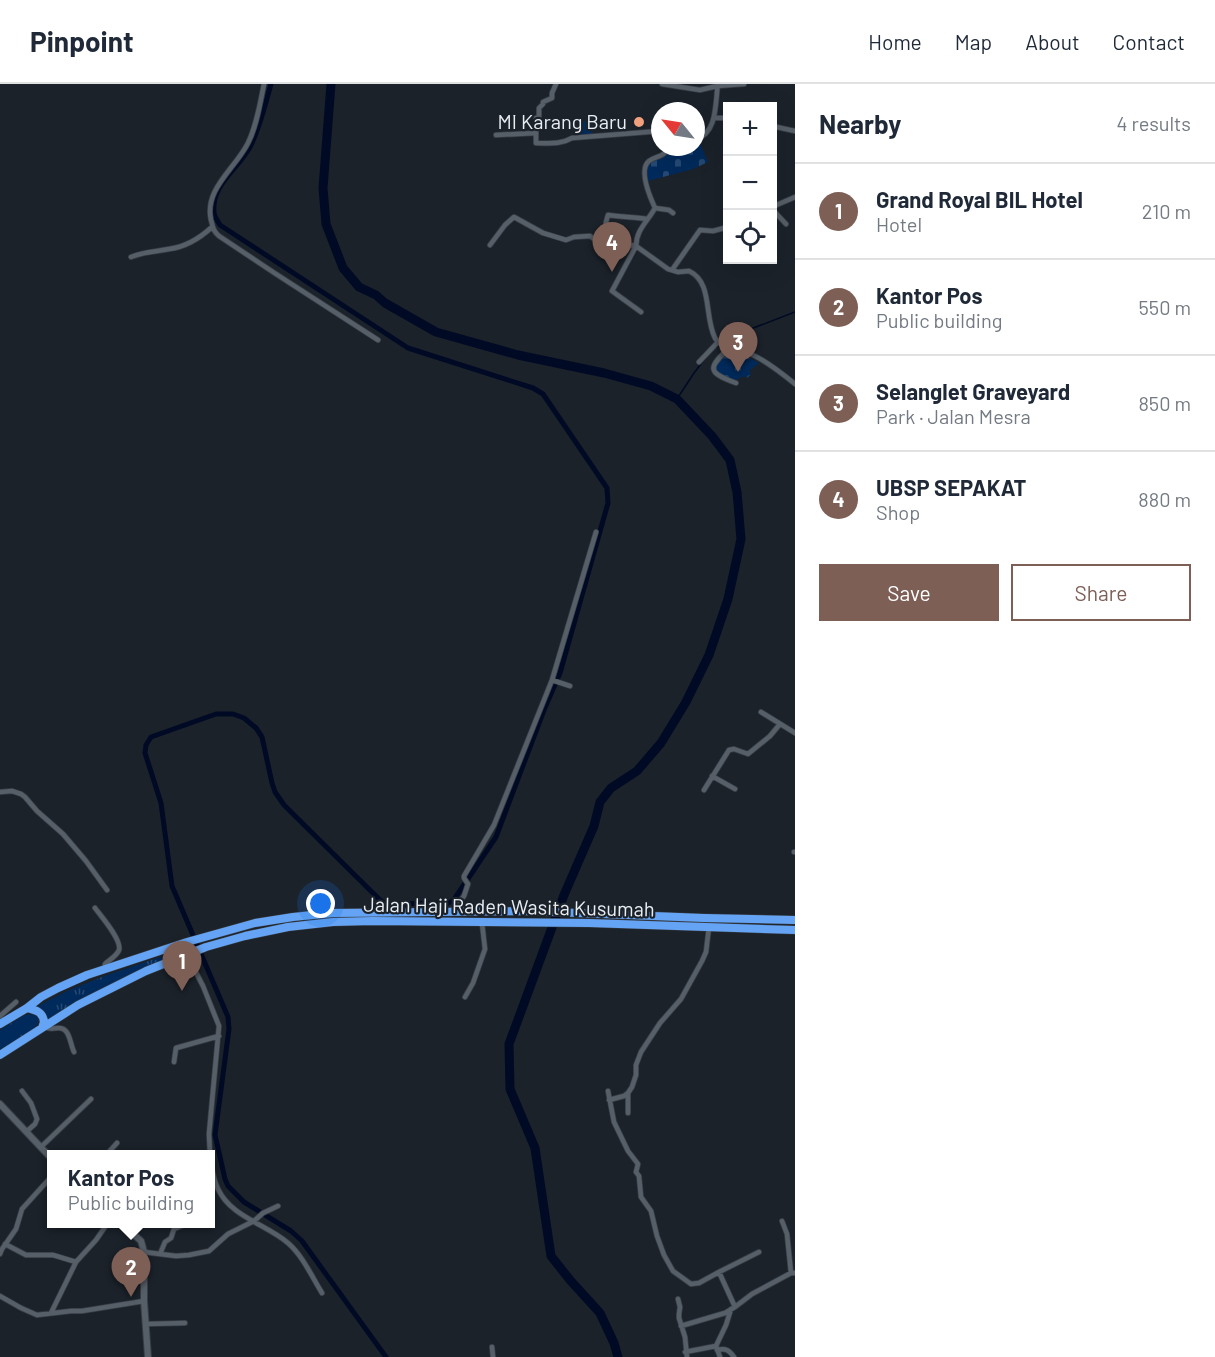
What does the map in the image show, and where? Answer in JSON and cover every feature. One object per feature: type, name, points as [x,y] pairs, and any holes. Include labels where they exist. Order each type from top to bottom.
[{"type":"highway","name":"Jalan Haji Raden Wasita Kusumah","points":[[0,1024],[41,997],[87,975],[187,942],[255,923],[410,912],[527,911],[795,920]]},
{"type":"highway","name":"Jalan Haji Raden Wasita Kusumah","points":[[0,1055],[78,1005],[156,966],[206,947],[332,917],[372,921],[589,923],[795,930]]},
{"type":"highway","points":[[27,1008],[41,1013],[43,1028]]},
{"type":"main road","points":[[0,1104],[47,1154]]},
{"type":"main road","points":[[126,1228],[141,1241],[144,1252],[144,1301],[148,1357]]},
{"type":"street","points":[[264,84],[248,144],[219,184],[211,200],[209,213],[212,227],[219,236],[378,340]]},
{"type":"street","points":[[556,84],[552,98],[543,102],[539,108],[539,117],[536,117],[536,143],[556,144],[564,143],[572,138],[651,132]]},
{"type":"street","points":[[662,84],[693,90],[717,85],[744,84]]},
{"type":"street","points":[[705,134],[714,118],[717,85]]},
{"type":"street","points":[[714,118],[723,118]]},
{"type":"street","points":[[777,127],[795,131]]},
{"type":"street","points":[[496,135],[536,133]]},
{"type":"street","points":[[655,208],[646,186],[646,165],[649,161],[661,156]]},
{"type":"street","points":[[777,206],[795,197]]},
{"type":"street","points":[[655,208],[669,210],[673,213]]},
{"type":"street","points":[[641,312],[612,291],[636,246],[638,233],[655,208]]},
{"type":"street","points":[[774,210],[786,225]]},
{"type":"street","points":[[604,242],[608,215],[647,219]]},
{"type":"street","points":[[490,245],[514,217],[543,232],[566,240],[590,236],[597,241],[636,246],[664,267],[678,272],[689,271],[699,278],[705,293],[712,329],[719,342],[757,357],[795,384]]},
{"type":"street","points":[[131,257],[153,250],[168,250],[182,246],[204,235],[212,227]]},
{"type":"street","points":[[672,270],[700,230],[713,231],[723,228]]},
{"type":"street","points":[[699,362],[719,342]]},
{"type":"street","points":[[728,347],[713,365],[714,370],[719,376],[736,383]]},
{"type":"street","points":[[451,913],[464,896],[468,869],[494,825],[553,680],[596,532]]},
{"type":"street","points":[[553,680],[570,686]]},
{"type":"street","points":[[761,712],[795,733]]},
{"type":"street","points":[[704,790],[729,750],[734,749],[748,754],[770,736],[780,724]]},
{"type":"street","points":[[712,776],[735,789]]},
{"type":"street","points":[[0,792],[12,791],[26,797],[37,811],[63,834],[107,890]]},
{"type":"street","points":[[95,908],[114,933],[119,946],[117,954],[105,964],[105,969]]},
{"type":"street","points":[[465,997],[473,983],[485,949],[482,923]]},
{"type":"street","points":[[628,1113],[628,1094],[636,1075],[636,1065],[641,1052],[660,1023],[681,999],[702,961],[706,951],[709,927]]},
{"type":"street","points":[[188,953],[219,1026],[209,1134],[210,1150]]},
{"type":"street","points":[[0,1016],[16,1002]]},
{"type":"street","points":[[43,1028],[66,1031],[74,1052]]},
{"type":"street","points":[[174,1062],[176,1048],[219,1036]]},
{"type":"street","points":[[22,1091],[31,1103],[38,1119],[26,1132]]},
{"type":"street","points":[[608,1091],[614,1122],[628,1151],[638,1164],[636,1172],[639,1176],[641,1197],[651,1211],[664,1255],[673,1270],[685,1281],[693,1284],[759,1252]]},
{"type":"street","points":[[609,1100],[628,1094]]},
{"type":"street","points":[[41,1147],[91,1099]]},
{"type":"street","points":[[111,1150],[117,1143]]},
{"type":"street","points":[[215,1178],[224,1199],[234,1208],[290,1245],[322,1293]]},
{"type":"street","points":[[0,1254],[16,1229],[22,1209],[47,1181]]},
{"type":"street","points":[[144,1252],[176,1256],[209,1251],[228,1234],[278,1206]]},
{"type":"street","points":[[681,1326],[725,1312],[752,1294],[793,1273],[787,1234],[782,1221]]},
{"type":"street","points":[[51,1313],[76,1262],[104,1228]]},
{"type":"street","points":[[160,1254],[165,1242],[171,1238],[176,1228]]},
{"type":"street","points":[[5,1244],[26,1254],[53,1255],[76,1262]]},
{"type":"street","points":[[719,1272],[733,1308],[717,1348],[720,1357]]},
{"type":"street","points":[[0,1296],[35,1315],[82,1311],[144,1301]]},
{"type":"street","points":[[678,1299],[686,1354],[717,1348],[728,1350],[734,1357]]},
{"type":"street","points":[[146,1324],[185,1323]]},
{"type":"street","points":[[492,1347],[493,1357]]},
{"type":"green space","points":[[591,121],[593,128],[591,138],[579,138],[579,122]]},
{"type":"green space","points":[[705,155],[708,162],[693,169],[648,181],[648,163],[665,156]]},
{"type":"green space","points":[[729,350],[759,363],[749,371],[751,374],[747,378],[744,376],[734,381],[721,376],[713,365]]},
{"type":"green space","points":[[190,947],[191,950],[47,1024],[45,1013],[36,1007],[69,990],[107,975]]},
{"type":"green space","points":[[30,1014],[39,1019],[34,1029],[0,1052],[0,1030]]},
{"type":"waterway","points":[[271,84],[254,140],[217,193],[214,214],[220,225],[408,348],[533,388],[543,394],[607,488],[608,503],[560,673],[496,837],[453,901],[387,904],[381,901],[284,805],[272,783],[262,737],[256,728],[244,718],[233,714],[216,714],[151,737],[146,745],[145,753],[161,803],[172,886],[228,1017],[229,1029],[215,1135],[225,1179],[228,1186],[244,1202],[291,1231],[302,1241],[386,1357]]},
{"type":"waterway","points":[[331,84],[323,188],[326,224],[343,268],[359,287],[436,332],[518,355],[604,373],[651,386],[677,399],[712,436],[730,460],[737,492],[741,539],[728,599],[709,655],[686,702],[661,743],[637,771],[611,788],[600,802],[594,826],[564,895],[509,1044],[510,1089],[535,1148],[551,1256],[600,1313],[618,1357]]},
{"type":"waterway","points":[[717,347],[730,337],[795,312]]},
{"type":"waterway","points":[[677,399],[707,356]]},
{"type":"place","name":"MI Karang Baru","points":[[639,122]]},
{"type":"place","name":"UBSP SEPAKAT","points":[[612,272]]},
{"type":"place","name":"Selanglet Graveyard","points":[[738,372]]},
{"type":"place","name":"Grand Royal BIL Hotel","points":[[182,991]]},
{"type":"place","name":"Kantor Pos","points":[[131,1297]]}]
